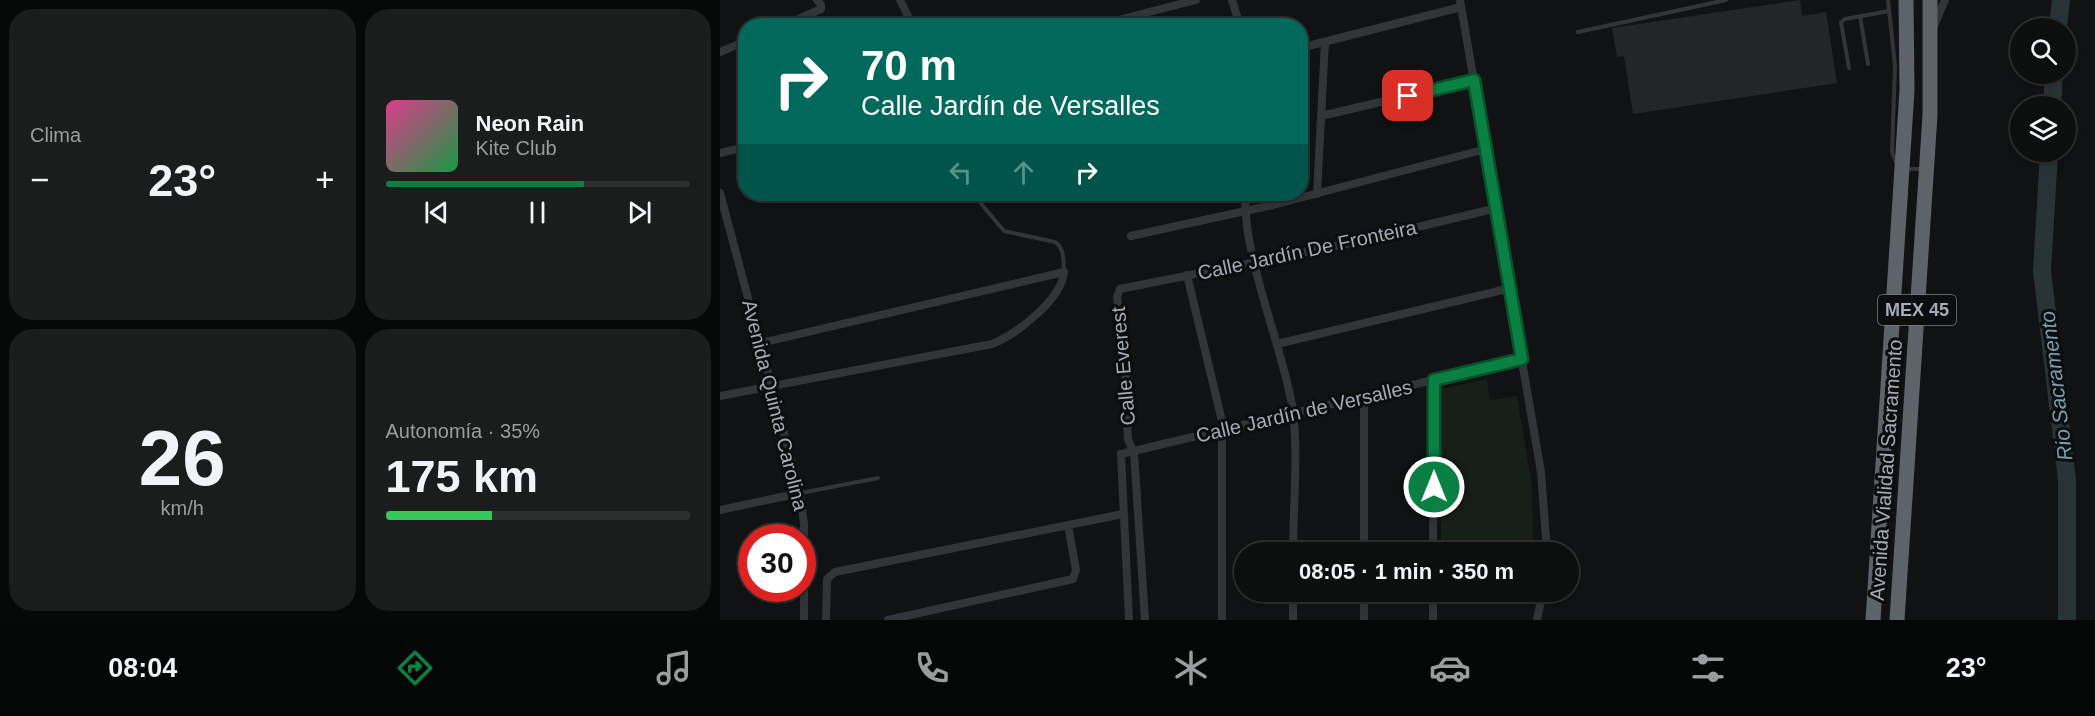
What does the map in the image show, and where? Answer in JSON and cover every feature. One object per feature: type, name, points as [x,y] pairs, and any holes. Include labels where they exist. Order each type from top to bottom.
[{"type":"highway","name":"Avenida Vialidad Sacramento","points":[[1873,620],[1902,169],[1901,78],[1906,0]]},
{"type":"highway","name":"Avenida Vialidad Sacramento","points":[[1897,620],[1931,97],[1930,0]]},
{"type":"street","points":[[800,18],[820,9],[822,5],[817,0]]},
{"type":"street","points":[[900,0],[909,18]]},
{"type":"street","points":[[1126,18],[1196,0]]},
{"type":"street","points":[[1233,0],[1238,18]]},
{"type":"street","points":[[1932,32],[1945,0]]},
{"type":"street","points":[[1308,46],[1460,4],[1511,288],[1541,472],[1546,542]]},
{"type":"street","points":[[1317,194],[1325,42]]},
{"type":"street","points":[[720,52],[738,44]]},
{"type":"street","points":[[1321,116],[1474,80]]},
{"type":"street","points":[[720,153],[738,149]]},
{"type":"street","points":[[1308,196],[1486,149]]},
{"type":"street","name":"Avenida Quinta Carolina","points":[[720,193],[800,493],[804,524],[804,620]]},
{"type":"street","points":[[1245,201],[1256,262],[1293,413],[1293,542]]},
{"type":"street","points":[[1131,236],[1289,201]]},
{"type":"street","name":"Calle Jardín De Fronteira","points":[[1118,292],[1124,287],[1256,262],[1497,208]]},
{"type":"street","points":[[761,343],[1064,272]]},
{"type":"street","points":[[720,396],[993,344],[1011,334],[1057,294],[1064,272]]},
{"type":"street","points":[[1187,275],[1223,430],[1222,620]]},
{"type":"street","points":[[1277,344],[1511,288]]},
{"type":"street","name":"Calle Everest","points":[[1118,292],[1126,372],[1128,440],[1134,452]]},
{"type":"street","name":"Calle Jardín de Versalles","points":[[1120,454],[1522,359]]},
{"type":"street","points":[[1433,542],[1434,380]]},
{"type":"street","points":[[1364,396],[1364,542]]},
{"type":"street","name":"Calle Everest","points":[[1120,454],[1128,440]]},
{"type":"street","points":[[1134,452],[1145,620]]},
{"type":"street","points":[[1120,454],[1129,620]]},
{"type":"street","points":[[720,510],[800,493]]},
{"type":"street","points":[[826,620],[827,579],[835,572],[1123,514]]},
{"type":"street","points":[[888,620],[1073,579],[1076,570],[1068,525]]},
{"type":"street","points":[[1293,602],[1293,620]]},
{"type":"street","points":[[1364,602],[1364,620]]},
{"type":"street","points":[[1433,602],[1433,620]]},
{"type":"street","points":[[1537,620],[1541,602]]},
{"type":"lane","points":[[1578,32],[1726,0]]},
{"type":"lane","points":[[1888,0],[1901,78]]},
{"type":"lane","points":[[1849,68],[1840,25],[1845,19],[1889,11]]},
{"type":"lane","points":[[1860,16],[1868,64]]},
{"type":"lane","points":[[1902,169],[1926,169]]},
{"type":"lane","points":[[979,201],[1004,231],[1055,242],[1059,245],[1063,255],[1064,272]]},
{"type":"lane","points":[[800,493],[878,478]]},
{"type":"shaded area","points":[[1487,379],[1490,400],[1517,396],[1532,486],[1533,542],[1441,542],[1440,389]]},
{"type":"building","points":[[1800,0],[1802,16],[1826,12],[1837,83],[1633,114],[1624,56],[1617,57],[1612,28]]},
{"type":"waterway","name":"Rio Sacramento","points":[[2059,18],[2061,0]]},
{"type":"waterway","name":"Rio Sacramento","points":[[2053,84],[2053,96]]},
{"type":"waterway","name":"Rio Sacramento","points":[[2048,162],[2042,271],[2067,480],[2067,620]]},
{"type":"route","points":[[1408,96],[1474,80],[1522,359],[1434,380],[1434,487]]}]
